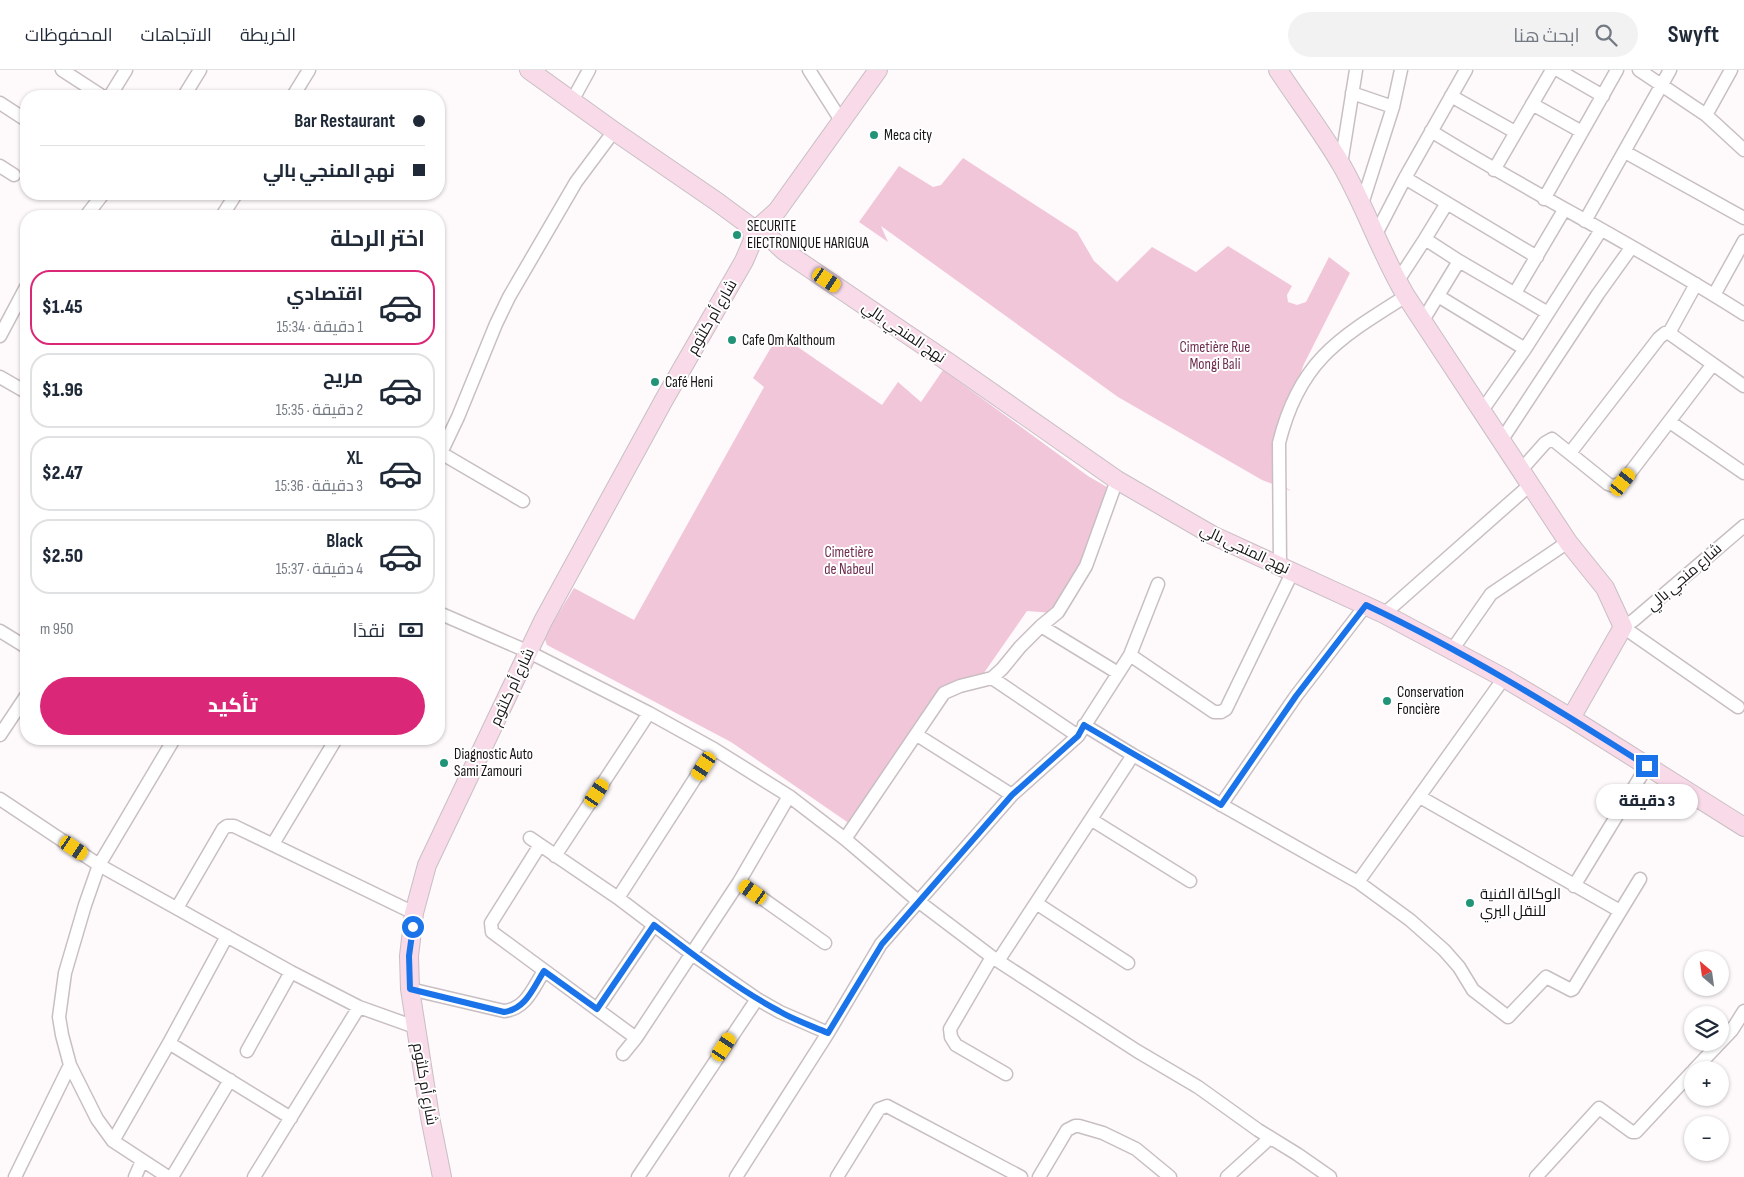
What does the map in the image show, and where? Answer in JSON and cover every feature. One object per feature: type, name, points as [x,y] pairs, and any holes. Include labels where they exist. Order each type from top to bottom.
[{"type":"street","points":[[62,70],[93,90]]},
{"type":"street","points":[[114,90],[126,70]]},
{"type":"street","points":[[188,90],[200,70]]},
{"type":"street","points":[[297,90],[309,70]]},
{"type":"street","name":"نهج المنجي بالي","points":[[529,70],[614,131],[700,189],[761,236],[951,364],[1117,480],[1212,535],[1366,605],[1504,678],[1744,827]]},
{"type":"street","points":[[572,100],[589,70]]},
{"type":"street","points":[[809,70],[842,122]]},
{"type":"street","name":"شارع أم كلثوم","points":[[442,1177],[410,989],[409,956],[414,913],[427,865],[551,606],[660,406],[744,261],[777,211],[878,70]]},
{"type":"street","points":[[1278,70],[1341,164],[1402,289],[1422,322],[1568,542],[1605,588],[1623,627],[1738,707]]},
{"type":"street","points":[[1341,164],[1356,70]]},
{"type":"street","points":[[1362,204],[1393,107],[1401,70]]},
{"type":"street","points":[[1494,170],[1552,70]]},
{"type":"street","points":[[1558,70],[1603,96]]},
{"type":"street","points":[[1544,198],[1617,70]]},
{"type":"street","points":[[1639,70],[1706,115],[1744,148]]},
{"type":"street","points":[[1585,220],[1670,70]]},
{"type":"street","points":[[1706,115],[1730,70]]},
{"type":"street","points":[[1376,234],[1465,71]]},
{"type":"street","points":[[1352,94],[1393,107]]},
{"type":"street","points":[[1451,96],[1515,132]]},
{"type":"street","points":[[0,103],[20,116]]},
{"type":"street","points":[[1532,104],[1582,132]]},
{"type":"street","points":[[445,444],[509,297],[576,182],[614,131]]},
{"type":"street","points":[[1431,132],[1494,170],[1696,284],[1744,314]]},
{"type":"street","points":[[1625,152],[1744,218]]},
{"type":"street","points":[[0,166],[14,175]]},
{"type":"street","points":[[1405,178],[1537,257]]},
{"type":"street","points":[[91,210],[98,200]]},
{"type":"street","points":[[1130,656],[1214,712],[1226,709],[1287,568],[1279,443],[1282,427],[1297,390],[1312,366],[1334,344],[1402,289],[1424,239],[1447,202]]},
{"type":"street","points":[[1515,293],[1564,210]]},
{"type":"street","points":[[1481,412],[1525,349],[1601,230]]},
{"type":"street","points":[[1424,239],[1548,313]]},
{"type":"street","points":[[1714,295],[1744,241]]},
{"type":"street","points":[[1501,441],[1598,294],[1631,248]]},
{"type":"street","points":[[1422,322],[1459,261]]},
{"type":"street","points":[[1669,333],[1696,284]]},
{"type":"street","points":[[1438,296],[1525,349]]},
{"type":"street","points":[[0,336],[20,298]]},
{"type":"street","points":[[1570,453],[1659,338],[1665,333],[1669,333],[1744,386]]},
{"type":"street","points":[[1384,614],[1526,477],[1549,440],[1556,441],[1608,484],[1612,486],[1623,482],[1714,364]]},
{"type":"street","points":[[0,377],[20,389]]},
{"type":"street","points":[[1670,422],[1744,473]]},
{"type":"street","points":[[445,459],[523,501]]},
{"type":"street","points":[[844,839],[944,693],[960,686],[992,678],[1041,626],[1058,612],[1086,566],[1117,480]]},
{"type":"street","name":"شارع منجي بالي","points":[[1623,627],[1634,620],[1744,526]]},
{"type":"street","points":[[1452,650],[1492,594],[1568,542]]},
{"type":"street","points":[[736,1177],[882,944],[1012,795],[1081,730],[1130,656],[1158,584]]},
{"type":"street","points":[[1221,805],[1296,696],[1366,605]]},
{"type":"street","points":[[445,616],[529,652],[649,713],[714,749],[789,796],[918,901],[995,959],[1040,990],[1198,1087],[1270,1138],[1330,1177]]},
{"type":"street","points":[[1041,626],[1118,673]]},
{"type":"street","points":[[1571,718],[1623,627]]},
{"type":"street","points":[[0,631],[20,643]]},
{"type":"street","points":[[992,678],[1081,730],[1134,755],[1358,882],[1410,920],[1444,950],[1459,967],[1473,990],[1508,1017],[1546,977],[1572,989],[1640,879]]},
{"type":"street","points":[[1358,882],[1504,678]]},
{"type":"street","points":[[0,736],[20,705]]},
{"type":"street","points":[[555,856],[649,713]]},
{"type":"street","points":[[917,735],[1012,795]]},
{"type":"street","points":[[170,745],[99,866],[81,917],[65,973],[60,1001],[60,1026],[70,1065],[97,1119],[113,1141],[170,1177],[230,1080]]},
{"type":"street","points":[[273,844],[332,745]]},
{"type":"street","points":[[618,898],[714,749]]},
{"type":"street","points":[[1006,1074],[956,1044],[951,1036],[950,1029],[995,959],[1036,903],[1134,755]]},
{"type":"street","points":[[1574,886],[1647,766]]},
{"type":"street","points":[[623,1054],[636,1038],[739,882],[789,796]]},
{"type":"street","points":[[1420,797],[1620,911]]},
{"type":"street","points":[[0,799],[99,866],[291,972],[358,1007],[415,1027]]},
{"type":"street","points":[[1092,820],[1190,881]]},
{"type":"street","points":[[177,908],[223,829],[227,826],[234,826],[414,913]]},
{"type":"street","points":[[636,1038],[492,932],[492,923],[535,842],[618,898],[692,954],[757,999],[780,1012],[828,1033]]},
{"type":"street","points":[[739,882],[825,943]]},
{"type":"street","points":[[1036,903],[1128,963]]},
{"type":"street","points":[[597,1009],[654,925]]},
{"type":"street","points":[[113,1141],[169,1043],[226,936]]},
{"type":"street","points":[[410,989],[504,1012],[522,1006],[544,971]]},
{"type":"street","points":[[247,1051],[291,972]]},
{"type":"street","points":[[638,1177],[757,999]]},
{"type":"street","points":[[254,1177],[358,1007]]},
{"type":"street","points":[[1703,1061],[1732,1030],[1744,1011]]},
{"type":"street","points":[[169,1043],[291,1118]]},
{"type":"street","points":[[15,1177],[70,1065]]},
{"type":"street","points":[[1536,1177],[1599,1108],[1632,1132],[1636,1132],[1684,1081]]},
{"type":"street","points":[[837,1177],[879,1109],[887,1106],[1020,1177]]},
{"type":"street","points":[[1039,1177],[1067,1130],[1074,1126],[1080,1126],[1103,1133],[1136,1149],[1170,1177]]},
{"type":"street","points":[[1227,1177],[1270,1138]]},
{"type":"street","points":[[135,1177],[142,1161]]},
{"type":"green space","name":"Cimetière Rue Mongi Bali","points":[[963,158],[1077,232],[1094,261],[1117,282],[1152,247],[1196,272],[1228,246],[1292,286],[1287,295],[1288,302],[1297,305],[1306,302],[1329,257],[1350,273],[1304,364],[1277,435],[1272,478],[1291,491],[1262,480],[1118,397],[881,226],[888,242],[859,222],[899,166],[933,187],[941,185]]},
{"type":"green space","name":"Cimetière de Nabeul","points":[[779,334],[882,405],[898,382],[921,402],[943,370],[1088,476],[1112,490],[1080,576],[1053,607],[1053,613],[1027,611],[979,680],[945,688],[853,826],[731,742],[547,645],[544,637],[574,588],[634,620],[764,387],[753,378]]},
{"type":"place","name":"Meca city","points":[[874,135]]},
{"type":"place","name":"SECURITE ElECTRONIQUE HARIGUA","points":[[737,235]]},
{"type":"place","name":"Cafe Om Kalthoum","points":[[732,340]]},
{"type":"place","name":"Café Heni","points":[[655,382]]},
{"type":"place","name":"Conservation Foncière","points":[[1387,701]]},
{"type":"place","name":"Diagnostic Auto Sami Zamouri","points":[[444,763]]},
{"type":"place","name":"الوكالة الفنية للنقل البري","points":[[1470,903]]},
{"type":"route","points":[[413,927],[409,956],[410,989],[504,1012],[522,1006],[544,971],[597,1009],[654,925],[757,999],[780,1012],[828,1033],[882,944],[1012,795],[1078,736],[1084,725],[1221,805],[1296,696],[1366,605],[1504,678],[1647,766]]}]
